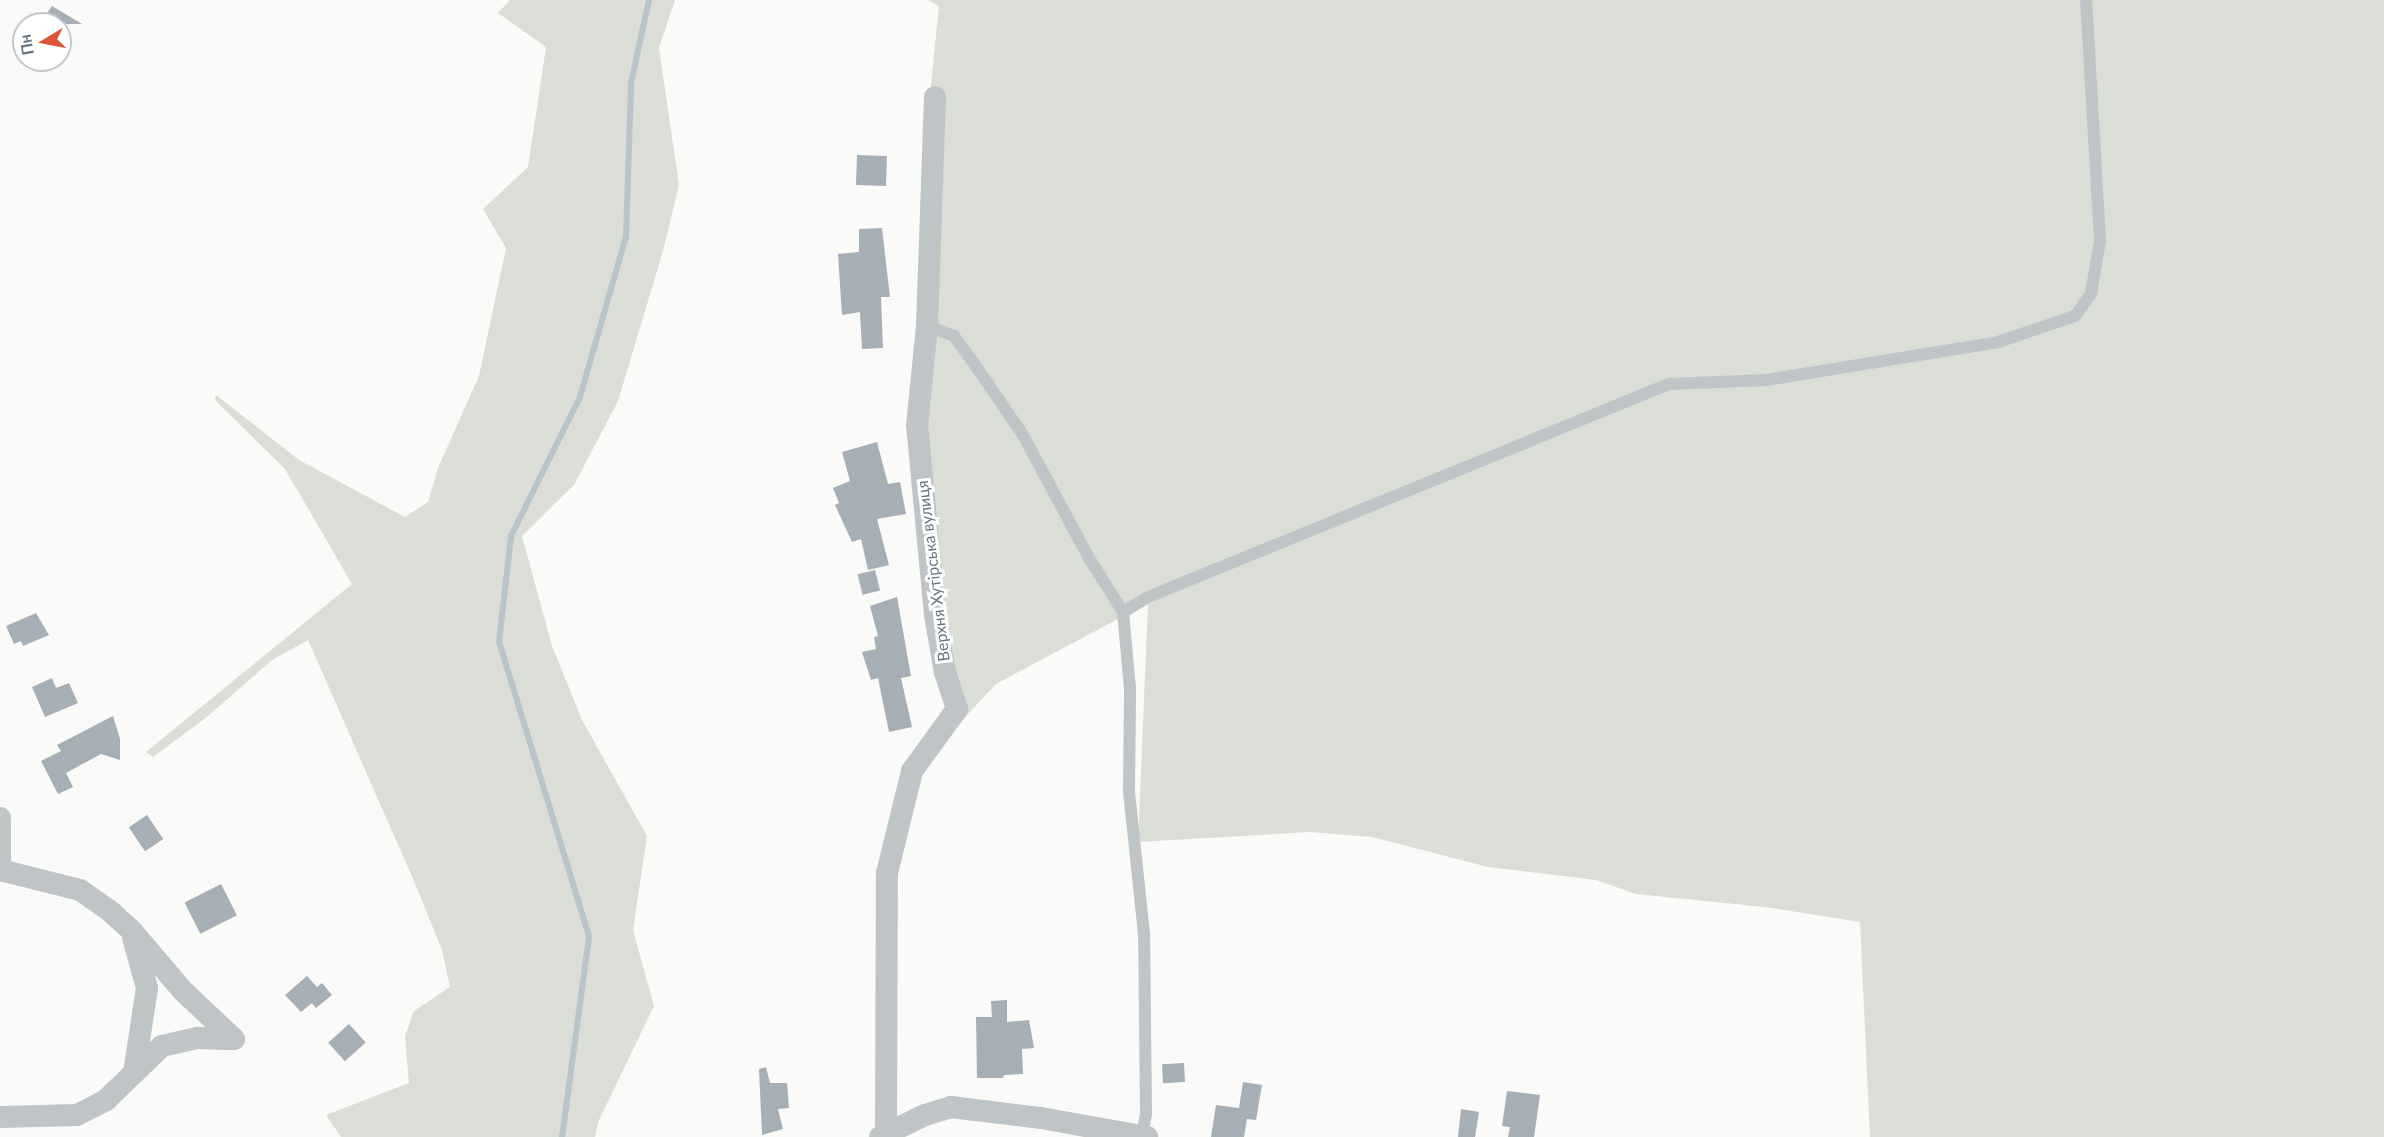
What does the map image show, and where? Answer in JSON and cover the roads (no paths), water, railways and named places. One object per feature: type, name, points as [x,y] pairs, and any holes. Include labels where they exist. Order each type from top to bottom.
[{"type":"street","name":"Верхня Хутірська вулиця","points":[[883,1136],[887,873],[912,771],[957,709],[945,674],[935,615],[917,426],[927,326],[935,97]]},
{"type":"street","points":[[0,818],[0,870],[80,890],[131,930],[183,991],[234,1039],[198,1038],[162,1046],[106,1100],[76,1115],[0,1117]]},
{"type":"street","points":[[131,930],[147,988],[134,1073]]},
{"type":"street","points":[[883,1136],[925,1115],[951,1107],[1041,1118],[1144,1136]]},
{"type":"lane","points":[[1123,612],[1148,597],[1669,384],[1767,380],[1998,342],[2075,316],[2091,294],[2100,241],[2086,0]]},
{"type":"lane","points":[[927,326],[954,336],[971,359],[1023,435],[1089,558],[1123,612],[1130,689],[1129,791],[1143,934],[1146,1114],[1144,1136]]},
{"type":"waterway","points":[[562,1137],[589,936],[499,642],[511,536],[580,397],[626,237],[631,83],[649,0]]}]
